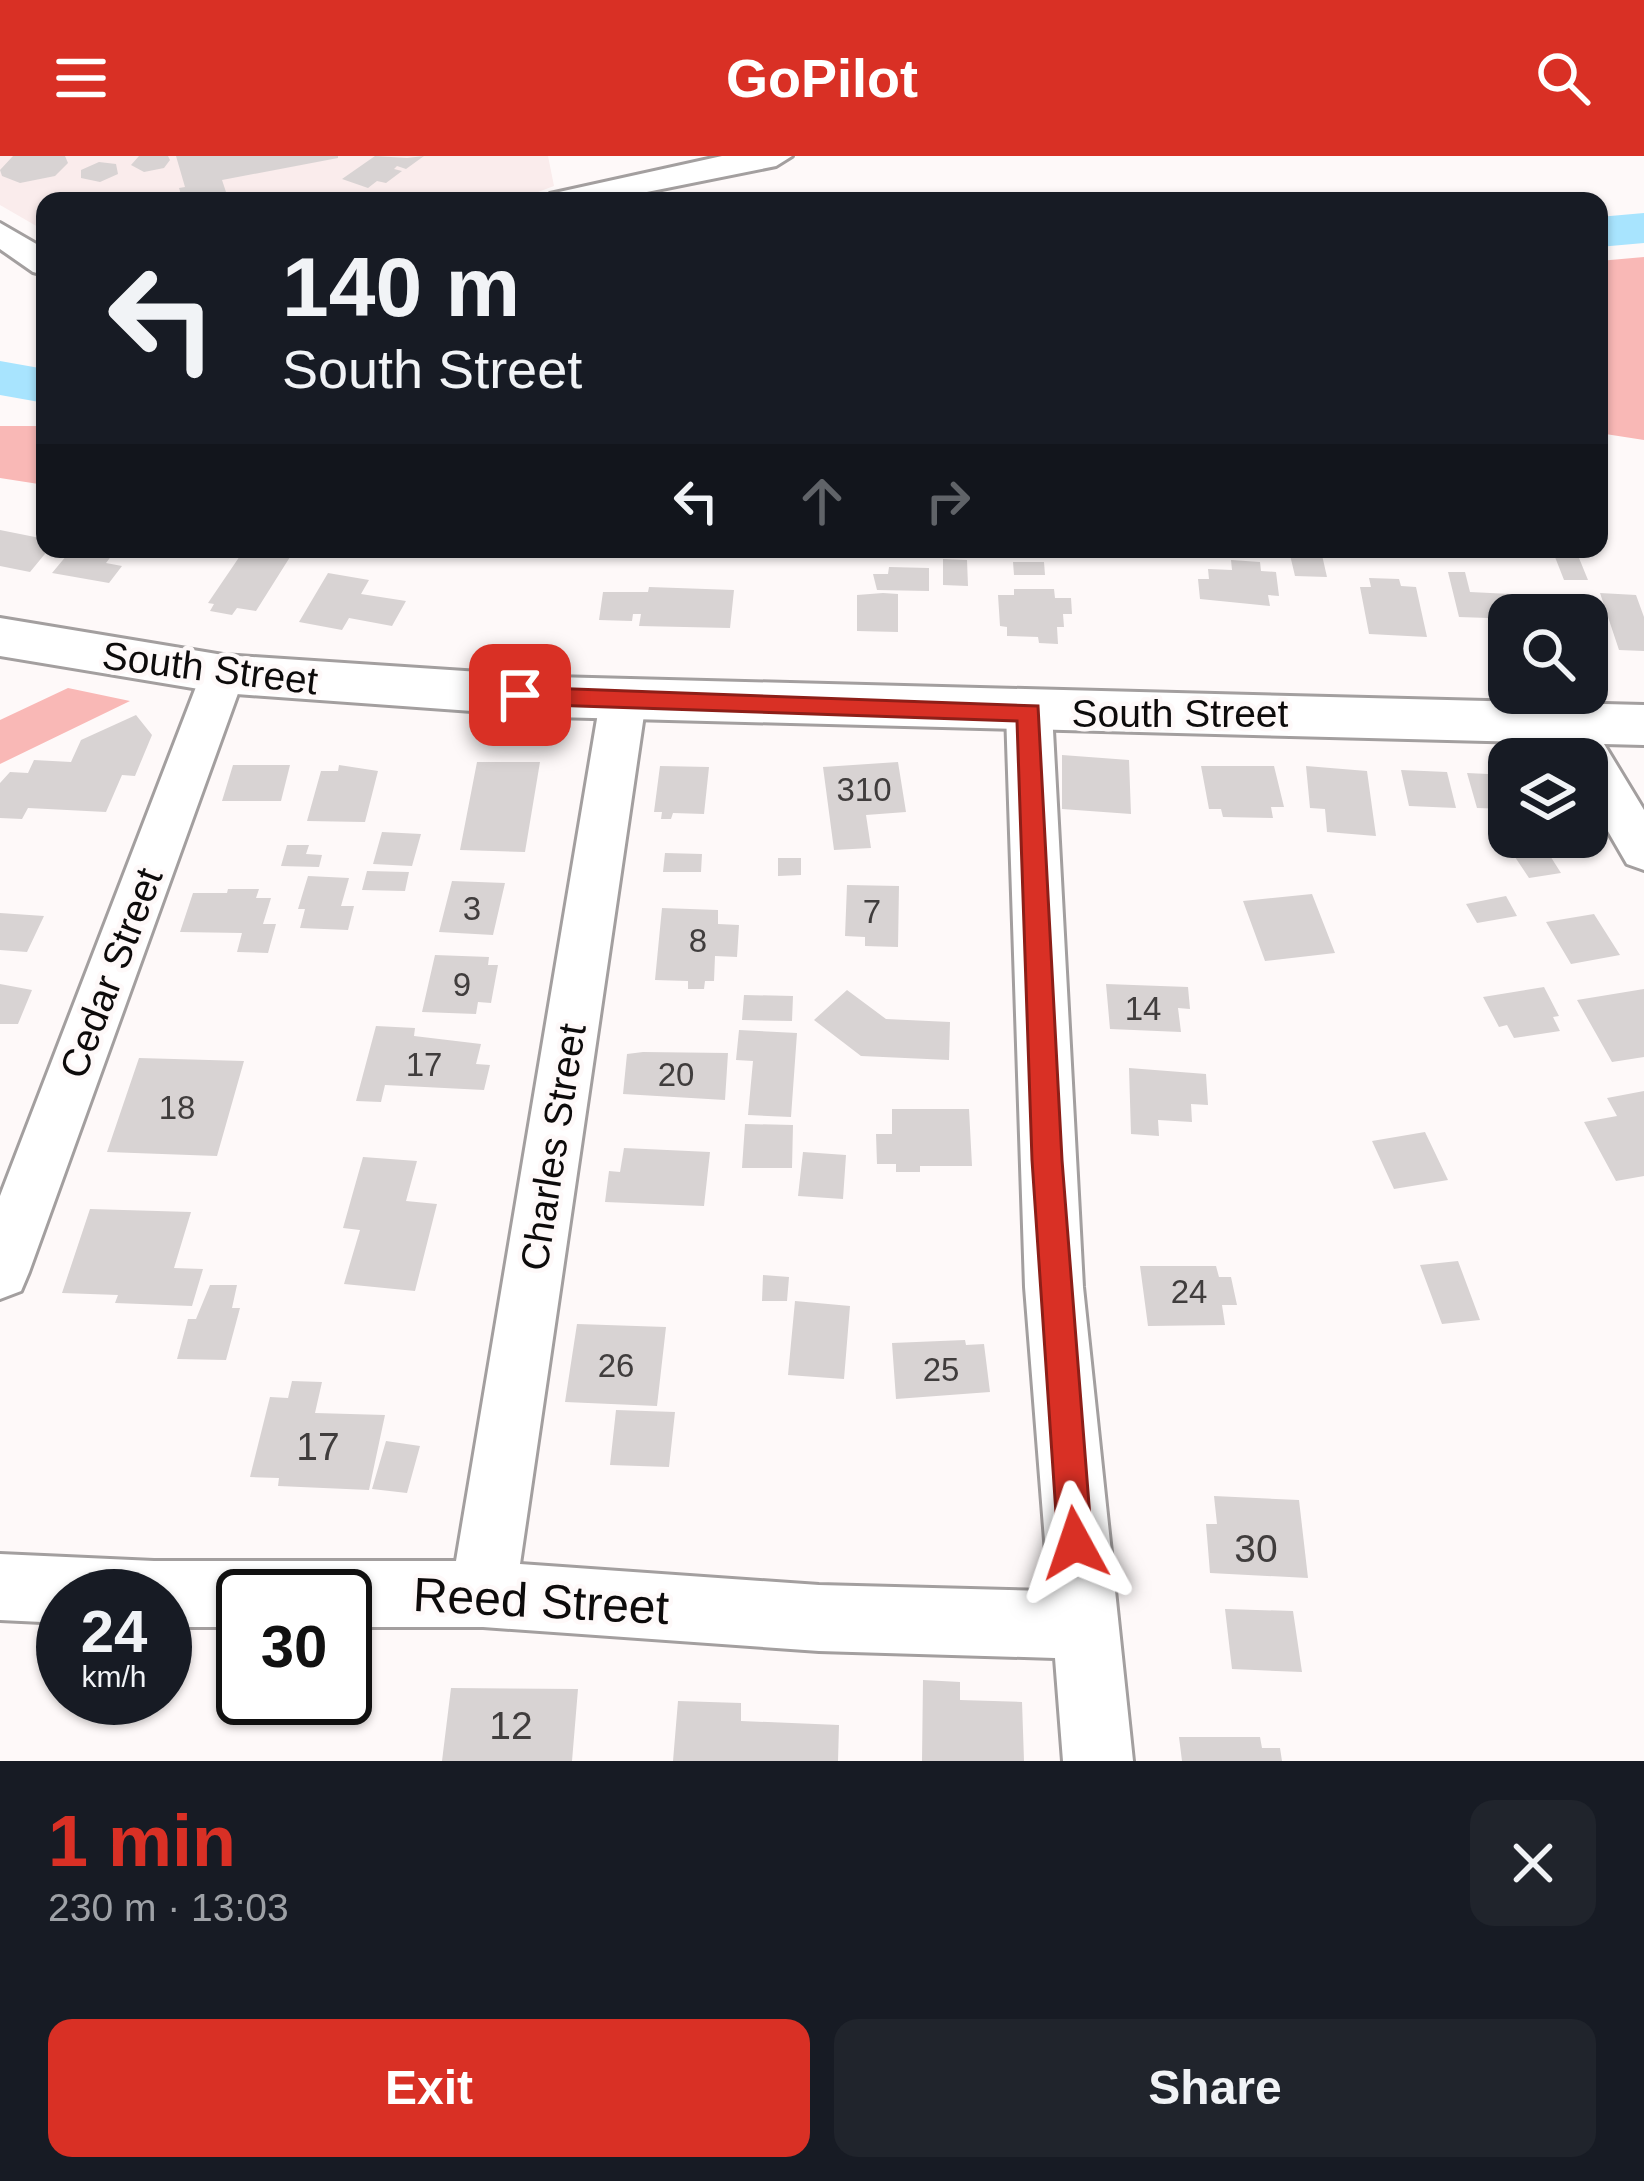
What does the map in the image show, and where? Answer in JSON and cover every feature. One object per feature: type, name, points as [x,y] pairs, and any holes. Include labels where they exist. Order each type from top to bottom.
[{"type":"main road","name":"South Street","points":[[0,637],[223,674],[622,701],[1029,712],[1250,712],[1644,725]]},
{"type":"street","points":[[598,192],[776,156]]},
{"type":"street","points":[[0,233],[36,259]]},
{"type":"street","name":"Cedar Street","points":[[0,1272],[223,674]]},
{"type":"street","name":"Charles Street","points":[[483,1594],[622,701]]},
{"type":"street","points":[[1029,712],[1054,1287],[1098,1761]]},
{"type":"street","points":[[1568,723],[1644,851]]},
{"type":"street","name":"Reed Street","points":[[0,1587],[154,1594],[483,1594],[819,1618],[1082,1625]]},
{"type":"shaded area","points":[[0,156],[548,156],[554,186],[538,192],[36,192],[36,226],[0,205]]},
{"type":"shaded area","points":[[1644,257],[1644,440],[1608,434],[1608,260]]},
{"type":"shaded area","points":[[0,426],[36,426],[36,484],[0,478]]},
{"type":"shaded area","points":[[68,688],[130,701],[0,764],[0,720]]},
{"type":"building","points":[[13,156],[65,156],[68,163],[55,176],[20,183],[2,176],[0,170]]},
{"type":"building","points":[[139,156],[168,156],[170,160],[164,168],[144,172],[131,165]]},
{"type":"building","points":[[176,156],[338,156],[222,180],[226,192],[180,192],[179,188],[185,187]]},
{"type":"building","points":[[375,156],[424,156],[406,169],[397,166],[394,169],[402,171],[386,183],[377,181],[368,188],[342,179]]},
{"type":"building","points":[[99,162],[116,164],[118,174],[100,182],[81,178],[81,170]]},
{"type":"building","points":[[0,530],[36,537],[36,558],[42,558],[30,572],[0,566]]},
{"type":"building","points":[[64,558],[110,558],[106,563],[122,566],[109,583],[52,573]]},
{"type":"building","points":[[239,558],[289,558],[256,611],[237,608],[232,615],[210,611],[214,604],[208,603]]},
{"type":"building","points":[[1291,558],[1323,558],[1327,577],[1295,576]]},
{"type":"building","points":[[1555,558],[1579,558],[1588,580],[1564,580]]},
{"type":"building","points":[[943,559],[967,560],[968,586],[943,585]]},
{"type":"building","points":[[1231,560],[1260,562],[1261,571],[1276,572],[1279,596],[1268,595],[1270,606],[1200,599],[1198,579],[1209,579],[1208,569],[1232,570]]},
{"type":"building","points":[[1013,562],[1044,562],[1045,575],[1014,575]]},
{"type":"building","points":[[889,567],[929,568],[929,591],[877,590],[873,574],[888,574]]},
{"type":"building","points":[[1448,572],[1465,572],[1470,592],[1510,594],[1488,594],[1488,618],[1459,617]]},
{"type":"building","points":[[328,573],[369,580],[361,594],[406,601],[392,626],[349,618],[342,630],[299,622]]},
{"type":"building","points":[[1369,578],[1399,579],[1401,586],[1416,587],[1427,637],[1369,634],[1360,587],[1371,587]]},
{"type":"building","points":[[649,587],[734,590],[730,628],[639,626],[641,614],[633,614],[632,621],[599,620],[603,592],[648,592]]},
{"type":"building","points":[[1014,589],[1054,589],[1055,598],[1071,598],[1072,614],[1063,614],[1064,627],[1057,627],[1058,644],[1039,643],[1038,637],[1007,636],[1007,627],[1000,626],[998,595],[1014,595]]},
{"type":"building","points":[[1600,593],[1636,595],[1644,617],[1644,651],[1619,650],[1608,617],[1608,594]]},
{"type":"building","points":[[898,594],[898,632],[857,631],[857,595]]},
{"type":"building","points":[[136,715],[152,735],[135,776],[122,775],[106,812],[28,808],[22,819],[0,818],[0,783],[10,772],[28,773],[34,760],[71,762],[81,740]]},
{"type":"building","points":[[1062,755],[1129,760],[1131,814],[1062,809]]},
{"type":"building","points":[[477,762],[540,762],[525,852],[460,850]]},
{"type":"building","points":[[898,762],[906,812],[866,815],[871,848],[834,850],[823,767]]},
{"type":"building","points":[[233,765],[290,765],[281,801],[222,801]]},
{"type":"building","points":[[339,765],[378,771],[365,822],[307,821],[321,771],[338,771]]},
{"type":"building","points":[[660,766],[709,767],[704,814],[673,813],[671,819],[661,819],[662,812],[654,812]]},
{"type":"building","points":[[1201,766],[1274,766],[1284,807],[1271,807],[1273,818],[1223,817],[1221,809],[1209,809]]},
{"type":"building","points":[[1306,766],[1367,771],[1376,836],[1327,832],[1325,809],[1310,808]]},
{"type":"building","points":[[1401,770],[1447,772],[1456,808],[1409,806]]},
{"type":"building","points":[[1467,773],[1488,774],[1488,808],[1477,808]]},
{"type":"building","points":[[382,832],[421,834],[412,866],[373,864]]},
{"type":"building","points":[[287,845],[309,845],[306,854],[322,855],[319,867],[281,866]]},
{"type":"building","points":[[665,853],[702,854],[701,872],[663,872]]},
{"type":"building","points":[[778,858],[801,858],[801,875],[778,876]]},
{"type":"building","points":[[1516,858],[1551,858],[1561,873],[1529,878]]},
{"type":"building","points":[[367,871],[409,872],[405,891],[362,890]]},
{"type":"building","points":[[308,876],[349,878],[341,906],[354,906],[348,930],[300,928],[305,909],[298,909]]},
{"type":"building","points":[[452,881],[505,883],[493,935],[439,932]]},
{"type":"building","points":[[847,885],[899,886],[898,947],[865,946],[865,937],[845,936]]},
{"type":"building","points":[[228,889],[259,889],[256,898],[271,898],[263,924],[276,924],[268,953],[237,952],[242,933],[180,932],[193,893],[227,893]]},
{"type":"building","points":[[1312,894],[1335,953],[1265,961],[1243,901]]},
{"type":"building","points":[[1506,896],[1517,916],[1477,923],[1466,904]]},
{"type":"building","points":[[662,908],[718,910],[718,924],[739,925],[737,957],[715,956],[714,981],[705,981],[704,989],[688,989],[688,981],[655,980]]},
{"type":"building","points":[[0,913],[44,916],[27,952],[0,950]]},
{"type":"building","points":[[1594,914],[1620,955],[1571,964],[1546,922]]},
{"type":"building","points":[[435,955],[489,957],[488,965],[498,965],[491,1003],[478,1002],[476,1014],[422,1012]]},
{"type":"building","points":[[0,984],[32,990],[18,1024],[0,1024]]},
{"type":"building","points":[[1106,984],[1188,987],[1190,1009],[1178,1008],[1181,1032],[1110,1029]]},
{"type":"building","points":[[1544,987],[1559,1016],[1553,1017],[1560,1031],[1514,1038],[1507,1025],[1499,1027],[1483,997]]},
{"type":"building","points":[[1644,989],[1644,1057],[1612,1062],[1577,1000]]},
{"type":"building","points":[[847,990],[886,1019],[950,1022],[949,1060],[861,1056],[814,1020]]},
{"type":"building","points":[[744,995],[793,996],[792,1021],[742,1020]]},
{"type":"building","points":[[376,1026],[415,1028],[414,1036],[481,1044],[476,1064],[490,1065],[484,1090],[385,1085],[381,1102],[356,1101]]},
{"type":"building","points":[[739,1030],[797,1033],[791,1117],[748,1115],[753,1061],[736,1060]]},
{"type":"building","points":[[728,1053],[725,1100],[623,1094],[627,1054]]},
{"type":"building","points":[[139,1058],[244,1061],[217,1156],[107,1152]]},
{"type":"building","points":[[1129,1068],[1206,1074],[1208,1105],[1191,1104],[1192,1122],[1158,1120],[1159,1136],[1131,1134]]},
{"type":"building","points":[[1644,1091],[1644,1176],[1616,1181],[1584,1122],[1617,1116],[1607,1098]]},
{"type":"building","points":[[892,1109],[969,1109],[972,1166],[920,1166],[920,1172],[896,1172],[896,1164],[877,1164],[876,1134],[892,1134]]},
{"type":"building","points":[[745,1124],[793,1125],[792,1168],[742,1168]]},
{"type":"building","points":[[1425,1132],[1448,1180],[1394,1189],[1372,1141]]},
{"type":"building","points":[[624,1148],[710,1152],[704,1206],[605,1202],[609,1171],[620,1172]]},
{"type":"building","points":[[803,1152],[846,1155],[843,1199],[798,1196]]},
{"type":"building","points":[[363,1157],[417,1161],[406,1201],[437,1204],[415,1291],[344,1284],[360,1230],[343,1228]]},
{"type":"building","points":[[90,1209],[191,1212],[174,1268],[203,1269],[192,1306],[115,1303],[118,1295],[62,1293]]},
{"type":"building","points":[[1458,1261],[1480,1320],[1442,1324],[1420,1265]]},
{"type":"building","points":[[1140,1266],[1216,1266],[1219,1277],[1231,1277],[1237,1305],[1222,1305],[1225,1325],[1148,1326]]},
{"type":"building","points":[[763,1275],[789,1277],[787,1301],[762,1301]]},
{"type":"building","points":[[210,1285],[237,1285],[232,1308],[240,1308],[226,1360],[177,1359],[188,1319],[196,1319]]},
{"type":"building","points":[[795,1301],[850,1306],[844,1379],[788,1375]]},
{"type":"building","points":[[577,1324],[666,1327],[657,1406],[565,1402]]},
{"type":"building","points":[[965,1340],[966,1345],[984,1344],[990,1392],[896,1399],[892,1343]]},
{"type":"building","points":[[292,1381],[322,1382],[315,1413],[385,1415],[369,1490],[278,1486],[279,1478],[250,1477],[270,1397],[288,1398]]},
{"type":"building","points":[[616,1410],[675,1412],[669,1467],[610,1465]]},
{"type":"building","points":[[386,1441],[420,1446],[407,1493],[372,1489]]},
{"type":"building","points":[[1214,1496],[1299,1500],[1308,1578],[1210,1573],[1206,1524],[1217,1524]]},
{"type":"building","points":[[1225,1609],[1293,1611],[1302,1672],[1232,1669]]},
{"type":"building","points":[[923,1680],[960,1682],[960,1700],[1022,1702],[1024,1761],[922,1761]]},
{"type":"building","points":[[451,1688],[578,1689],[572,1761],[442,1761]]},
{"type":"building","points":[[678,1701],[741,1703],[741,1721],[839,1725],[838,1761],[673,1761]]},
{"type":"building","points":[[1179,1737],[1260,1737],[1262,1748],[1280,1748],[1282,1761],[1182,1761]]},
{"type":"waterway","points":[[1608,231],[1644,228]]},
{"type":"waterway","points":[[0,378],[36,384]]},
{"type":"route","points":[[520,695],[1029,712],[1047,1160],[1075,1543]]}]
